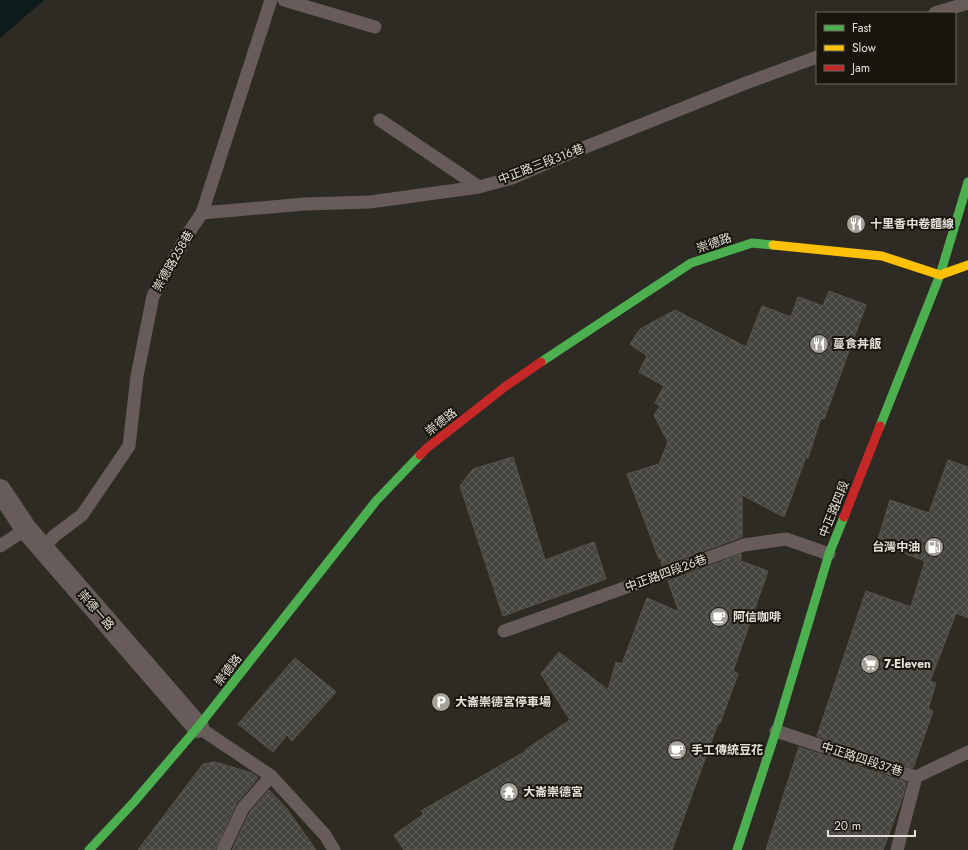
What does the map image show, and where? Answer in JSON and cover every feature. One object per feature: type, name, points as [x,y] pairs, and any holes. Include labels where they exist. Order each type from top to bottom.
[{"type":"street","name":"中正路四段","points":[[737,850],[776,731],[829,554],[940,275],[968,182]]},
{"type":"street","name":"崇德路","points":[[89,850],[134,802],[198,727],[376,501],[427,448],[506,386],[691,263],[752,243],[882,256],[940,275]]},
{"type":"street","points":[[940,275],[968,266]]},
{"type":"street","name":"崇德一路","points":[[0,490],[26,529],[198,727]]},
{"type":"lane","name":"崇德路258巷","points":[[43,549],[54,536],[82,515],[129,446],[136,376],[153,296],[189,232],[202,213],[271,0]]},
{"type":"lane","points":[[284,0],[375,27]]},
{"type":"lane","points":[[938,12],[968,3]]},
{"type":"lane","name":"中正路三段316巷","points":[[202,213],[305,204],[370,202],[479,187],[512,178],[563,156],[739,86],[816,57]]},
{"type":"lane","points":[[380,120],[479,187]]},
{"type":"lane","points":[[0,546],[26,529]]},
{"type":"lane","name":"中正路四段26巷","points":[[504,631],[744,545],[786,539],[829,554]]},
{"type":"lane","points":[[198,727],[271,776],[325,835],[334,850]]},
{"type":"lane","name":"中正路四段37巷","points":[[776,731],[916,777],[968,752]]},
{"type":"lane","points":[[223,850],[243,808],[271,776]]},
{"type":"lane","points":[[897,850],[916,777]]},
{"type":"shaded area","points":[[0,0],[44,0],[0,38]]},
{"type":"building","points":[[829,291],[866,305],[824,419],[821,418],[808,458],[806,457],[784,517],[742,495],[742,537],[662,566],[662,558],[659,559],[627,474],[659,464],[668,442],[654,415],[660,406],[655,403],[664,386],[639,372],[647,356],[630,344],[640,329],[675,310],[746,347],[762,306],[791,317],[798,297],[823,306]]},
{"type":"building","points":[[513,457],[545,560],[594,542],[606,579],[503,616],[460,486],[473,469]]},
{"type":"building","points":[[948,460],[968,467],[968,618],[956,613],[930,681],[936,683],[928,709],[933,711],[913,768],[817,736],[866,591],[911,607],[925,561],[877,543],[890,500],[929,513]]},
{"type":"building","points":[[741,554],[741,561],[768,571],[733,671],[738,674],[720,723],[718,723],[672,850],[404,850],[394,835],[424,814],[421,811],[526,751],[525,750],[570,720],[541,674],[559,652],[608,690],[616,662],[622,664],[647,598],[679,612],[668,581]]},
{"type":"building","points":[[295,658],[336,692],[292,741],[287,735],[273,752],[238,724]]},
{"type":"building","points":[[799,747],[906,782],[903,796],[883,850],[766,850]]},
{"type":"building","points":[[215,762],[252,773],[258,778],[236,804],[215,850],[138,850],[203,764]]},
{"type":"building","points":[[269,790],[287,809],[316,850],[232,850],[250,812]]},
{"type":"traffic: fast","points":[[880,426],[940,275],[968,182]]},
{"type":"traffic: fast","points":[[541,362],[691,263],[752,243],[773,245]]},
{"type":"traffic: fast","points":[[89,850],[134,802],[198,727],[376,501],[420,455]]},
{"type":"traffic: fast","points":[[737,850],[776,731],[829,554],[844,517]]},
{"type":"traffic: slow","points":[[773,245],[882,256],[940,275],[968,265]]},
{"type":"traffic: jam","points":[[420,455],[506,386],[541,362]]},
{"type":"traffic: jam","points":[[844,517],[880,426]]},
{"type":"place","name":"十里香中卷麵線","points":[[856,224]]},
{"type":"place","name":"蔓食丼飯","points":[[819,344]]},
{"type":"place","name":"台灣中油","points":[[934,547]]},
{"type":"place","name":"阿信咖啡","points":[[719,617]]},
{"type":"place","name":"7-Eleven","points":[[870,664]]},
{"type":"place","name":"大崙崇德宮停車場","points":[[441,702]]},
{"type":"place","name":"手工傳統豆花","points":[[677,750]]},
{"type":"place","name":"大崙崇德宮","points":[[509,792]]}]
